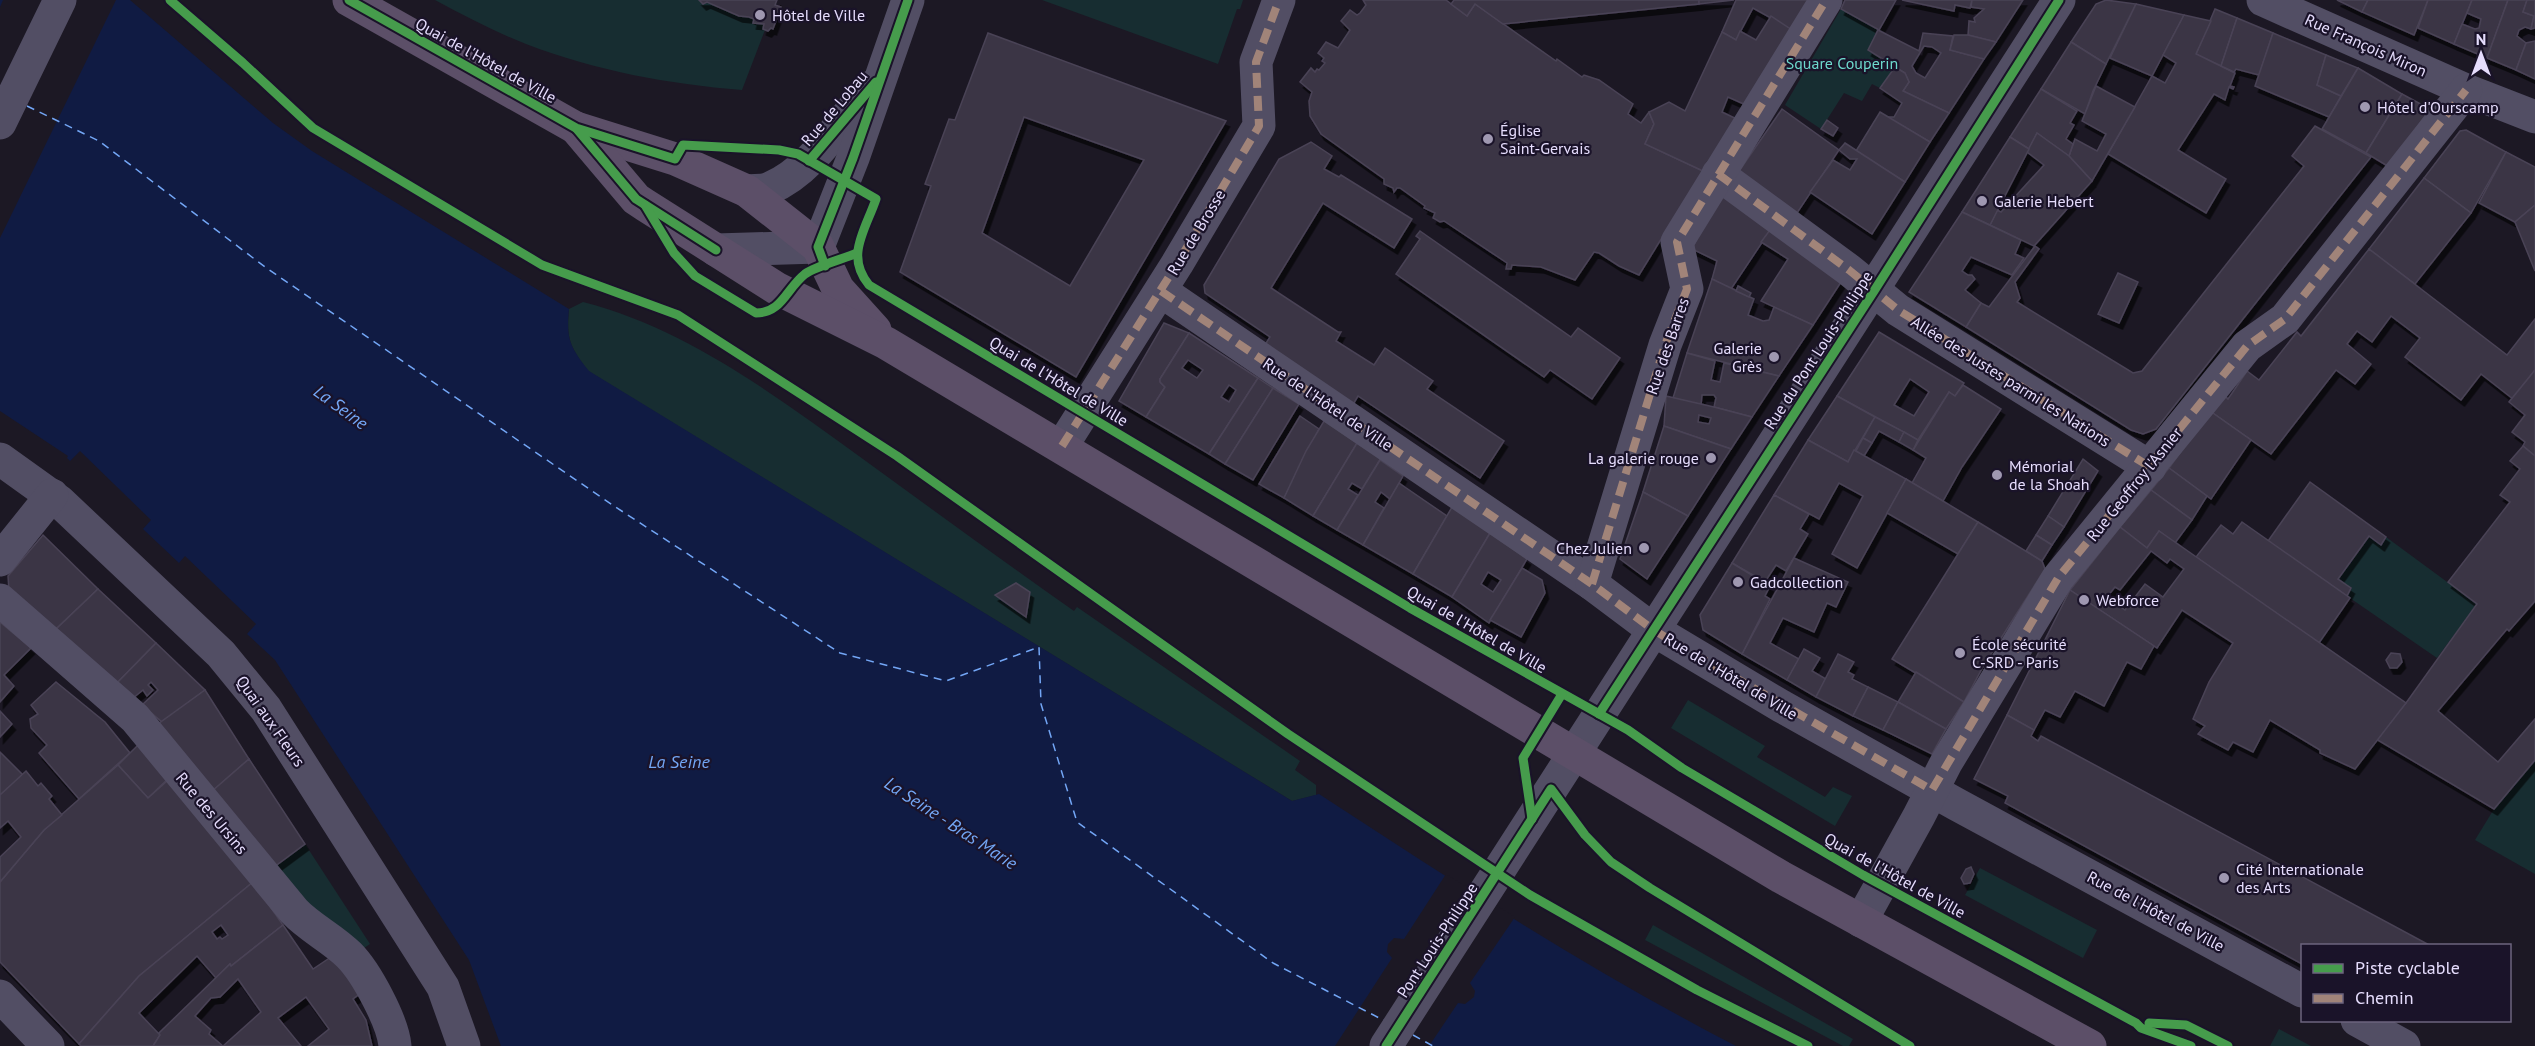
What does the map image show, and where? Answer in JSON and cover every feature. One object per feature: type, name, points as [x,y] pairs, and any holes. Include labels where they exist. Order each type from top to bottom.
[{"type":"main road","name":"Quai de l'Hôtel de Ville","points":[[349,0],[576,128],[675,159],[747,191],[818,247],[838,289],[886,343]]},
{"type":"main road","name":"Quai de l'Hôtel de Ville","points":[[576,128],[636,199],[776,288],[886,343],[1062,446],[1780,877],[2090,1046]]},
{"type":"street","points":[[0,123],[60,0]]},
{"type":"street","name":"Rue de Lobau","points":[[818,247],[853,158],[908,0]]},
{"type":"street","name":"Rue de Brosse","points":[[1062,446],[1161,291],[1259,126],[1256,62],[1279,0]]},
{"type":"street","name":"Rue des Barres","points":[[1592,584],[1665,345],[1687,289],[1677,242],[1826,0]]},
{"type":"street","name":"Rue du Pont Louis-Philippe","points":[[1574,753],[1652,629],[1874,291],[2059,0]]},
{"type":"street","name":"Rue François Miron","points":[[2263,0],[2466,90],[2535,117]]},
{"type":"street","name":"Rue de Lobau","points":[[747,191],[768,189],[792,176],[820,149],[844,117],[882,75]]},
{"type":"street","name":"Rue Geoffroy l'Asnier","points":[[1861,921],[1932,790],[2058,578],[2247,346],[2285,319],[2466,90]]},
{"type":"street","name":"Allée des Justes parmi les Nations","points":[[1718,174],[1898,310],[2150,467]]},
{"type":"street","points":[[716,250],[818,247]]},
{"type":"street","name":"Rue de l'Hôtel de Ville","points":[[1161,291],[1592,584],[1652,629],[1781,706],[2301,990]]},
{"type":"street","name":"Quai aux Fleurs","points":[[0,459],[52,495],[221,654],[249,687],[266,709],[443,987],[464,1046]]},
{"type":"street","points":[[0,560],[52,495]]},
{"type":"street","name":"Rue des Ursins","points":[[0,600],[135,718],[294,911],[310,927],[350,956],[377,996],[395,1046]]},
{"type":"street","name":"Pont Louis-Philippe","points":[[1386,1046],[1574,753]]},
{"type":"street","points":[[0,996],[48,1046]]},
{"type":"street","points":[[2361,1022],[2404,1046]]},
{"type":"green space","points":[[435,0],[699,0],[703,4],[707,2],[718,6],[717,8],[754,19],[754,23],[764,24],[765,30],[742,90],[660,80],[579,62],[514,39]]},
{"type":"green space","points":[[1042,0],[1243,0],[1240,9],[1237,9],[1218,64]]},
{"type":"green space","name":"Square Couperin","points":[[1841,9],[1878,30],[1868,50],[1895,67],[1880,88],[1872,84],[1862,101],[1844,93],[1821,129],[1785,105]]},
{"type":"green space","points":[[583,302],[659,329],[730,367],[764,389],[1074,611],[1077,607],[1300,761],[1295,770],[1316,785],[1316,795],[1292,801],[588,371],[573,349],[568,328],[569,309]]},
{"type":"green space","points":[[2369,536],[2380,544],[2386,537],[2477,604],[2437,658],[2347,596],[2351,588],[2338,579]]},
{"type":"green space","points":[[1688,700],[1765,746],[1757,757],[1825,797],[1833,787],[1852,796],[1835,826],[1671,728]]},
{"type":"green space","points":[[2535,760],[2535,874],[2475,840],[2494,809]]},
{"type":"green space","points":[[305,844],[370,944],[361,950],[313,914],[274,867]]},
{"type":"green space","points":[[1980,868],[2097,930],[2083,958],[1965,895]]},
{"type":"green space","points":[[1653,925],[1853,1039],[1849,1046],[1843,1046],[1645,940]]},
{"type":"green space","points":[[2279,1029],[2311,1046],[2270,1046]]},
{"type":"water","name":"La Seine","points":[[0,0],[130,0],[273,123],[312,151],[569,309],[568,328],[571,342],[589,371],[1292,801],[1319,794],[1576,957],[1736,1046],[501,1046],[469,960],[275,660],[247,634],[256,624],[185,556],[179,563],[143,529],[151,520],[80,451],[70,461],[68,456],[0,411]]},
{"type":"pier","points":[[3,0],[116,0],[0,238],[0,7]]},
{"type":"pier","points":[[1446,874],[1515,917],[1470,983],[1475,991],[1474,997],[1465,1004],[1458,1003],[1429,1046],[1335,1046],[1392,958],[1387,952],[1388,944],[1394,938],[1404,939]]},
{"type":"building","name":"Hôtel de Ville","points":[[699,0],[777,0],[775,5],[781,7],[773,29],[768,31],[763,29],[764,24],[753,23],[754,19],[739,16],[707,2],[703,4]]},
{"type":"building","name":"Église Saint-Gervais","points":[[1363,0],[1446,0],[1467,16],[1475,4],[1556,61],[1557,59],[1582,77],[1584,75],[1599,80],[1633,104],[1628,114],[1641,123],[1649,112],[1654,124],[1645,144],[1703,171],[1639,275],[1594,252],[1575,280],[1541,267],[1512,265],[1511,269],[1506,269],[1507,263],[1444,221],[1440,222],[1433,218],[1435,213],[1424,208],[1425,206],[1400,188],[1394,192],[1393,188],[1384,184],[1384,179],[1321,134],[1310,116],[1309,101],[1312,92],[1300,82],[1311,68],[1315,72],[1325,63],[1322,61],[1324,58],[1318,53],[1326,42],[1338,48],[1350,30],[1341,21],[1350,10],[1357,15],[1360,13],[1366,5]]},
{"type":"building","points":[[1454,0],[1699,0],[1699,4],[1503,24],[1475,4],[1467,16],[1451,4]]},
{"type":"building","points":[[1699,0],[1734,0],[1699,4]]},
{"type":"building","points":[[1736,0],[1810,0],[1792,30],[1753,8],[1736,40],[1722,32]]},
{"type":"building","points":[[1845,0],[1896,0],[1879,30],[1841,9]]},
{"type":"building","points":[[1902,0],[1972,0],[1970,8],[1955,5],[1954,11]]},
{"type":"building","points":[[1972,0],[2023,0],[1996,42],[1968,35],[1969,21],[1975,22],[1974,18],[1984,9],[1971,7]]},
{"type":"building","points":[[2106,0],[2136,4],[2106,64],[2071,42],[2096,4]]},
{"type":"building","points":[[2337,0],[2368,0],[2362,12]]},
{"type":"building","points":[[2368,0],[2428,0],[2414,35],[2362,12]]},
{"type":"building","points":[[2428,0],[2472,0],[2454,44],[2418,28]]},
{"type":"building","points":[[2472,0],[2508,0],[2487,58],[2454,44],[2462,24],[2475,29],[2479,28],[2481,19],[2467,13]]},
{"type":"building","points":[[2508,0],[2527,0],[2523,12],[2534,16],[2531,29],[2525,27],[2519,30],[2517,36],[2526,43],[2516,70],[2487,58]]},
{"type":"building","points":[[2527,0],[2535,0],[2535,28],[2531,29],[2534,16],[2523,12]]},
{"type":"building","points":[[2136,4],[2184,15],[2152,76],[2110,58]]},
{"type":"building","points":[[2215,9],[2237,18],[2221,66],[2196,54]]},
{"type":"building","points":[[2184,15],[2211,21],[2196,54],[2235,73],[2230,86],[2234,87],[2233,89],[2229,87],[2225,100],[2214,94],[2178,150],[2226,179],[2206,213],[2108,154],[2152,76],[2165,83],[2176,63],[2163,55]]},
{"type":"building","points":[[1771,16],[1792,30],[1746,105],[1728,97],[1722,112],[1737,119],[1703,171],[1645,144],[1654,124],[1649,112],[1669,102],[1685,111],[1722,32],[1736,40],[1740,31],[1756,40]]},
{"type":"building","points":[[2237,18],[2273,33],[2259,75],[2236,69],[2234,72],[2221,66]]},
{"type":"building","points":[[1878,30],[1919,51],[1923,33],[1953,36],[1950,50],[1984,59],[1949,113],[1903,91],[1909,82],[1905,73],[1868,50]],"holes":[[[1924,46],[1932,47],[1941,53],[1925,78],[1916,73],[1912,66]]]},
{"type":"building","points":[[988,33],[1226,121],[1076,377],[900,272],[931,186],[925,184],[949,119],[955,120]],"holes":[[[1024,117],[1144,160],[1070,286],[982,233]]]},
{"type":"building","points":[[2273,33],[2326,55],[2317,85],[2341,96],[2329,117],[2255,86]]},
{"type":"building","points":[[1954,35],[1968,35],[1996,42],[1984,59],[1950,50]]},
{"type":"building","points":[[2535,41],[2535,79],[2516,70],[2526,43]]},
{"type":"building","points":[[2071,42],[2106,64],[2085,114],[2041,89]]},
{"type":"building","points":[[2326,55],[2358,68],[2341,96],[2317,85]]},
{"type":"building","points":[[1895,67],[1905,73],[1909,82],[1903,91],[1949,113],[1930,142],[1887,117],[1894,117],[1902,103],[1880,88]]},
{"type":"building","name":"Hôtel d'Ourscamp","points":[[2358,68],[2402,94],[2366,153],[2322,129]]},
{"type":"building","points":[[2096,86],[2135,107],[2092,181],[2069,156],[2075,139],[2097,151],[2106,134],[2082,121]]},
{"type":"building","points":[[2041,89],[2077,111],[2070,123],[2074,125],[2066,139],[2073,144],[2069,156],[2037,133],[2029,149],[2010,137]]},
{"type":"building","points":[[2402,94],[2430,109],[2389,167],[2366,153]]},
{"type":"building","points":[[1782,109],[1839,150],[1797,213],[1739,171]]},
{"type":"building","points":[[1880,112],[1930,142],[1905,182],[1856,151]]},
{"type":"building","points":[[1827,120],[1838,128],[1833,136],[1821,129]]},
{"type":"building","points":[[2315,126],[2371,157],[2156,429],[2143,434],[2131,430],[1966,327],[1981,303],[1989,307],[2035,246],[2039,249],[2015,282],[2020,298],[2017,302],[2133,373],[2142,371],[2304,166],[2292,156]]},
{"type":"building","points":[[2466,130],[2506,152],[2471,213],[2424,178],[2460,131]]},
{"type":"building","points":[[2037,133],[2069,156],[2092,181],[2034,246],[1990,225],[1997,210],[2001,212],[2044,165],[2027,152]]},
{"type":"building","points":[[2010,137],[2029,149],[1990,225],[1962,212]]},
{"type":"building","points":[[1311,142],[1332,156],[1324,169],[1339,177],[1341,175],[1412,219],[1394,248],[1323,203],[1271,288],[1341,332],[1336,341],[1374,365],[1385,348],[1433,381],[1427,389],[1504,441],[1480,478],[1358,396],[1351,408],[1261,351],[1270,337],[1205,293],[1204,285],[1279,159]]},
{"type":"building","points":[[1845,143],[1905,182],[1872,234],[1810,192],[1833,160],[1850,170],[1857,159],[1850,159],[1839,150]]},
{"type":"building","points":[[2506,152],[2535,167],[2535,205],[2515,222],[2479,203]]},
{"type":"building","points":[[2424,178],[2471,213],[2415,284],[2369,249]]},
{"type":"building","points":[[1720,192],[1773,226],[1731,289],[1712,279],[1717,261],[1692,249]]},
{"type":"building","points":[[2535,205],[2535,271],[2515,222]]},
{"type":"building","points":[[1962,212],[2021,240],[2015,254],[2024,258],[2012,275],[1971,257],[1962,271],[1972,275],[1975,279],[1965,290],[1981,303],[1966,327],[1909,292]]},
{"type":"building","points":[[1773,226],[1845,276],[1813,325],[1761,301],[1788,259],[1761,242]]},
{"type":"building","points":[[1420,231],[1571,337],[1578,328],[1620,358],[1592,399],[1550,370],[1544,377],[1396,274],[1420,239],[1416,236]]},
{"type":"building","points":[[2369,249],[2507,355],[2535,319],[2535,370],[2513,399],[2481,374],[2461,400],[2405,357],[2420,338],[2391,316],[2372,342],[2357,331],[2347,344],[2371,364],[2355,384],[2336,370],[2271,454],[2210,411],[2223,394],[2228,399],[2247,371],[2259,380],[2297,332],[2301,336]]},
{"type":"building","points":[[2118,273],[2138,282],[2119,323],[2098,314]]},
{"type":"building","points":[[1712,279],[1754,299],[1748,315],[1763,321],[1769,320],[1774,307],[1813,325],[1779,376],[1687,353]]},
{"type":"building","points":[[1738,286],[1751,293],[1749,297],[1736,291]]},
{"type":"building","points":[[1164,323],[1189,333],[1160,379],[1165,387],[1146,417],[1119,401]]},
{"type":"building","points":[[1879,332],[1964,383],[1955,396],[1949,392],[1918,440],[1837,396]],"holes":[[[1910,379],[1929,392],[1914,416],[1894,405]]]},
{"type":"building","points":[[1189,333],[1258,378],[1209,454],[1146,417],[1165,387],[1160,379]],"holes":[[[1188,360],[1203,370],[1197,378],[1182,368]],[[1229,385],[1236,390],[1229,402],[1221,397]]]},
{"type":"building","points":[[1687,353],[1715,361],[1711,380],[1720,382],[1724,363],[1779,376],[1752,417],[1714,407],[1716,398],[1714,395],[1702,395],[1701,405],[1673,398]]},
{"type":"building","points":[[2535,370],[2535,456],[2523,446],[2525,442],[2512,432],[2525,415],[2509,402]]},
{"type":"building","points":[[1258,378],[1273,388],[1225,464],[1209,454]]},
{"type":"building","points":[[1963,385],[2001,409],[1962,467],[1943,501],[1912,483],[1926,458],[1913,450],[1949,392],[1955,396]]},
{"type":"building","points":[[1273,388],[1299,404],[1253,480],[1225,464]]},
{"type":"building","points":[[1666,396],[1752,417],[1731,449],[1664,426]],"holes":[[[1699,415],[1711,418],[1709,424],[1698,422]]]},
{"type":"building","points":[[1837,396],[1875,417],[1848,462],[1808,440]]},
{"type":"building","points":[[2210,411],[2251,440],[2211,499],[2169,468]]},
{"type":"building","points":[[1300,416],[1319,429],[1284,498],[1259,484]]},
{"type":"building","points":[[1875,417],[1904,432],[1899,442],[1879,431],[1872,443],[1863,438]]},
{"type":"building","points":[[1324,421],[1357,443],[1313,516],[1284,498],[1306,451]]},
{"type":"building","points":[[1664,426],[1731,449],[1688,516],[1643,492]]},
{"type":"building","points":[[1904,432],[1918,440],[1913,450],[1899,442]]},
{"type":"building","points":[[1863,438],[1872,443],[1864,456],[1856,451]]},
{"type":"building","points":[[1808,440],[1848,462],[1854,450],[1906,479],[1857,568],[1832,554],[1863,496],[1839,483],[1819,519],[1774,495]]},
{"type":"building","points":[[1357,443],[1381,458],[1362,489],[1352,483],[1348,489],[1358,495],[1337,530],[1313,516]]},
{"type":"building","points":[[2523,446],[2535,456],[2535,601],[2509,631],[2507,629],[2438,711],[2498,762],[2535,719],[2535,760],[2494,809],[2376,739],[2406,703],[2477,604],[2448,582],[2510,502],[2500,495],[2520,469],[2510,461]]},
{"type":"building","points":[[2083,459],[2098,471],[2064,527],[2048,516]]},
{"type":"building","points":[[1380,460],[1403,476],[1390,499],[1381,492],[1375,502],[1384,508],[1363,545],[1337,530]]},
{"type":"building","points":[[2169,468],[2207,496],[2192,520],[2151,490]]},
{"type":"building","points":[[1906,479],[1978,522],[1958,554],[1887,513]]},
{"type":"building","points":[[2310,482],[2386,537],[2381,545],[2369,536],[2338,579],[2351,588],[2347,596],[2268,541]]},
{"type":"building","points":[[1399,483],[1447,516],[1413,574],[1363,545]]},
{"type":"building","points":[[2151,490],[2192,520],[2175,543],[2159,531],[2147,548],[2120,527]]},
{"type":"building","points":[[1643,492],[1688,516],[1647,579],[1620,559]]},
{"type":"building","points":[[1774,495],[1809,514],[1800,529],[1808,534],[1786,571],[1776,565],[1765,582],[1732,563]]},
{"type":"building","points":[[1452,507],[1490,533],[1452,597],[1413,574]]},
{"type":"building","points":[[2048,516],[2064,527],[2052,545],[2036,535]]},
{"type":"building","points":[[1978,522],[2042,561],[2045,569],[1984,665],[1964,702],[1892,659]]},
{"type":"building","points":[[2242,522],[2350,598],[2319,643],[2196,557],[2221,525],[2233,534]]},
{"type":"building","points":[[2120,527],[2147,548],[2159,531],[2406,703],[2355,769],[2320,753],[2320,750],[2270,720],[2253,752],[2233,742],[2228,750],[2198,734],[2205,726],[2193,719],[2209,682],[2233,643],[2182,610],[2157,648],[2070,590]],"holes":[[[2151,551],[2167,563],[2170,559],[2184,569],[2163,597],[2145,584],[2125,610],[2107,597],[2115,587],[2120,590]]]},
{"type":"building","points":[[1490,533],[1527,559],[1489,623],[1452,597]],"holes":[[[1488,572],[1501,580],[1493,592],[1481,584]]]},
{"type":"building","points":[[43,535],[98,589],[55,630],[9,591],[8,576]]},
{"type":"building","points":[[2036,535],[2052,545],[2042,561],[2026,551]]},
{"type":"building","points":[[1794,558],[1848,582],[1836,607],[1827,603],[1814,632],[1783,618],[1770,643],[1799,659],[1787,680],[1742,654]]},
{"type":"building","points":[[1732,563],[1770,586],[1765,596],[1770,599],[1742,654],[1703,630],[1700,615]]},
{"type":"building","points":[[1522,568],[1542,580],[1545,593],[1521,637],[1490,620]]},
{"type":"building","points":[[1016,583],[1030,592],[1026,617],[995,595]]},
{"type":"building","points":[[98,589],[156,643],[117,683],[55,630]]},
{"type":"building","points":[[2070,590],[2154,646],[2141,669],[2127,662],[2104,706],[2075,691],[2060,717],[2045,710],[2034,730],[2007,715]]},
{"type":"building","points":[[0,622],[31,648],[4,675],[14,686],[0,702]]},
{"type":"building","points":[[156,643],[205,690],[162,722],[142,705],[158,690],[151,682],[148,685],[153,690],[147,696],[143,690],[133,698],[117,683]]},
{"type":"building","points":[[1804,649],[1820,658],[1812,671],[1826,679],[1816,697],[1787,680]]},
{"type":"building","points":[[2391,653],[2400,654],[2402,662],[2397,668],[2390,668],[2386,660]]},
{"type":"building","points":[[1838,654],[1854,662],[1848,672],[1854,675],[1852,679],[1868,687],[1853,716],[1816,697]]},
{"type":"building","points":[[1916,672],[1964,702],[1946,729],[1898,702]]},
{"type":"building","points":[[56,682],[105,722],[130,753],[79,799],[39,753],[47,745],[31,728],[30,719],[38,714],[31,705]]},
{"type":"building","points":[[1868,687],[1898,702],[1883,730],[1853,716]]},
{"type":"building","points":[[205,690],[249,759],[209,794],[158,724]]},
{"type":"building","points":[[1898,702],[1946,729],[1932,754],[1883,730]]},
{"type":"building","points":[[0,711],[12,724],[0,737]]},
{"type":"building","points":[[2007,715],[2034,730],[2031,736],[2038,741],[2041,736],[2427,944],[2301,944],[2301,963],[2005,803],[2008,796],[1974,779]]},
{"type":"building","points":[[140,743],[170,777],[148,798],[118,765]]},
{"type":"building","points":[[0,752],[23,775],[0,795]]},
{"type":"building","points":[[249,759],[305,844],[274,867],[211,792]]},
{"type":"building","points":[[118,765],[148,798],[167,781],[253,882],[139,976],[79,1044],[0,962],[0,882],[44,830]]},
{"type":"building","points":[[26,771],[38,786],[41,783],[52,796],[49,799],[62,815],[44,830],[0,882],[0,857],[21,837],[8,821],[0,828],[0,795]]},
{"type":"building","points":[[1971,867],[1974,874],[1970,883],[1964,884],[1961,878],[1966,869]]},
{"type":"building","points":[[253,882],[283,925],[231,966],[230,964],[216,978],[197,956],[139,1013],[160,1035],[153,1046],[81,1046],[79,1044],[139,976]],"holes":[[[221,925],[228,935],[217,939],[212,932]]]},
{"type":"building","points":[[283,925],[313,969],[334,955],[361,993],[353,999],[366,1020],[372,1046],[308,1046],[329,1029],[306,997],[278,1018],[301,1046],[223,1046],[153,1046],[159,1033],[230,964],[231,966]],"holes":[[[238,979],[261,1012],[223,1046],[209,1034],[211,1030],[195,1016],[211,998],[220,997]]]},
{"type":"ferry route","points":[[27,106],[99,141],[265,267],[614,506],[840,653],[946,681],[1039,647],[1041,704],[1077,822],[1273,963],[1385,1021]]},
{"type":"ferry route","points":[[1413,1035],[1433,1046]]},
{"type":"marked path","points":[[1062,446],[1177,264],[1259,126],[1256,62],[1279,0]]},
{"type":"marked path","points":[[1592,584],[1665,345],[1687,289],[1677,242],[1826,0]]},
{"type":"marked path","points":[[1161,291],[1592,584],[1652,629],[1932,790],[2058,578],[2247,346],[2285,319],[2466,90]]},
{"type":"marked path","points":[[1718,174],[1849,270],[1898,310],[2150,467]]},
{"type":"cycle path","points":[[170,0],[313,128],[542,265],[678,315],[897,456],[1288,734],[1530,895],[1697,990],[1808,1046]]},
{"type":"cycle path","points":[[349,0],[576,128],[675,159],[683,145],[779,150],[798,154],[876,199],[859,243],[858,253],[858,264],[869,285],[1410,608],[1628,730],[1682,768],[1863,875],[2136,1023],[2141,1028],[2191,1046]]},
{"type":"cycle path","points":[[825,266],[818,247],[853,158],[908,0]]},
{"type":"cycle path","points":[[1599,714],[1874,291],[2059,0]]},
{"type":"cycle path","points":[[809,161],[876,82]]},
{"type":"cycle path","points":[[577,129],[636,199],[716,250]]},
{"type":"cycle path","points":[[645,205],[674,253],[695,276],[756,313],[765,312],[778,305],[799,280],[810,271],[857,253]]},
{"type":"cycle path","points":[[1532,819],[1523,758],[1562,694]]},
{"type":"cycle path","points":[[1386,1046],[1551,789],[1585,835],[1611,862],[1910,1046]]},
{"type":"cycle path","points":[[2149,1023],[2186,1025],[2228,1046]]},
{"type":"place","name":"Hôtel de Ville","points":[[760,15]]},
{"type":"place","name":"Hôtel d'Ourscamp","points":[[2365,107]]},
{"type":"place","name":"Église Saint-Gervais","points":[[1488,139]]},
{"type":"place","name":"Galerie Hebert","points":[[1982,201]]},
{"type":"place","name":"Galerie Grès","points":[[1774,357]]},
{"type":"place","name":"La galerie rouge","points":[[1711,458]]},
{"type":"place","name":"Mémorial de la Shoah","points":[[1997,475]]},
{"type":"place","name":"Chez Julien","points":[[1644,548]]},
{"type":"place","name":"Gadcollection","points":[[1738,582]]},
{"type":"place","name":"Webforce","points":[[2084,600]]},
{"type":"place","name":"École sécurité C-SRD - Paris","points":[[1960,653]]},
{"type":"place","name":"Cité Internationale des Arts","points":[[2224,878]]},
{"type":"water label","name":"La Seine - Bras Marie","points":[[951,823]]}]
